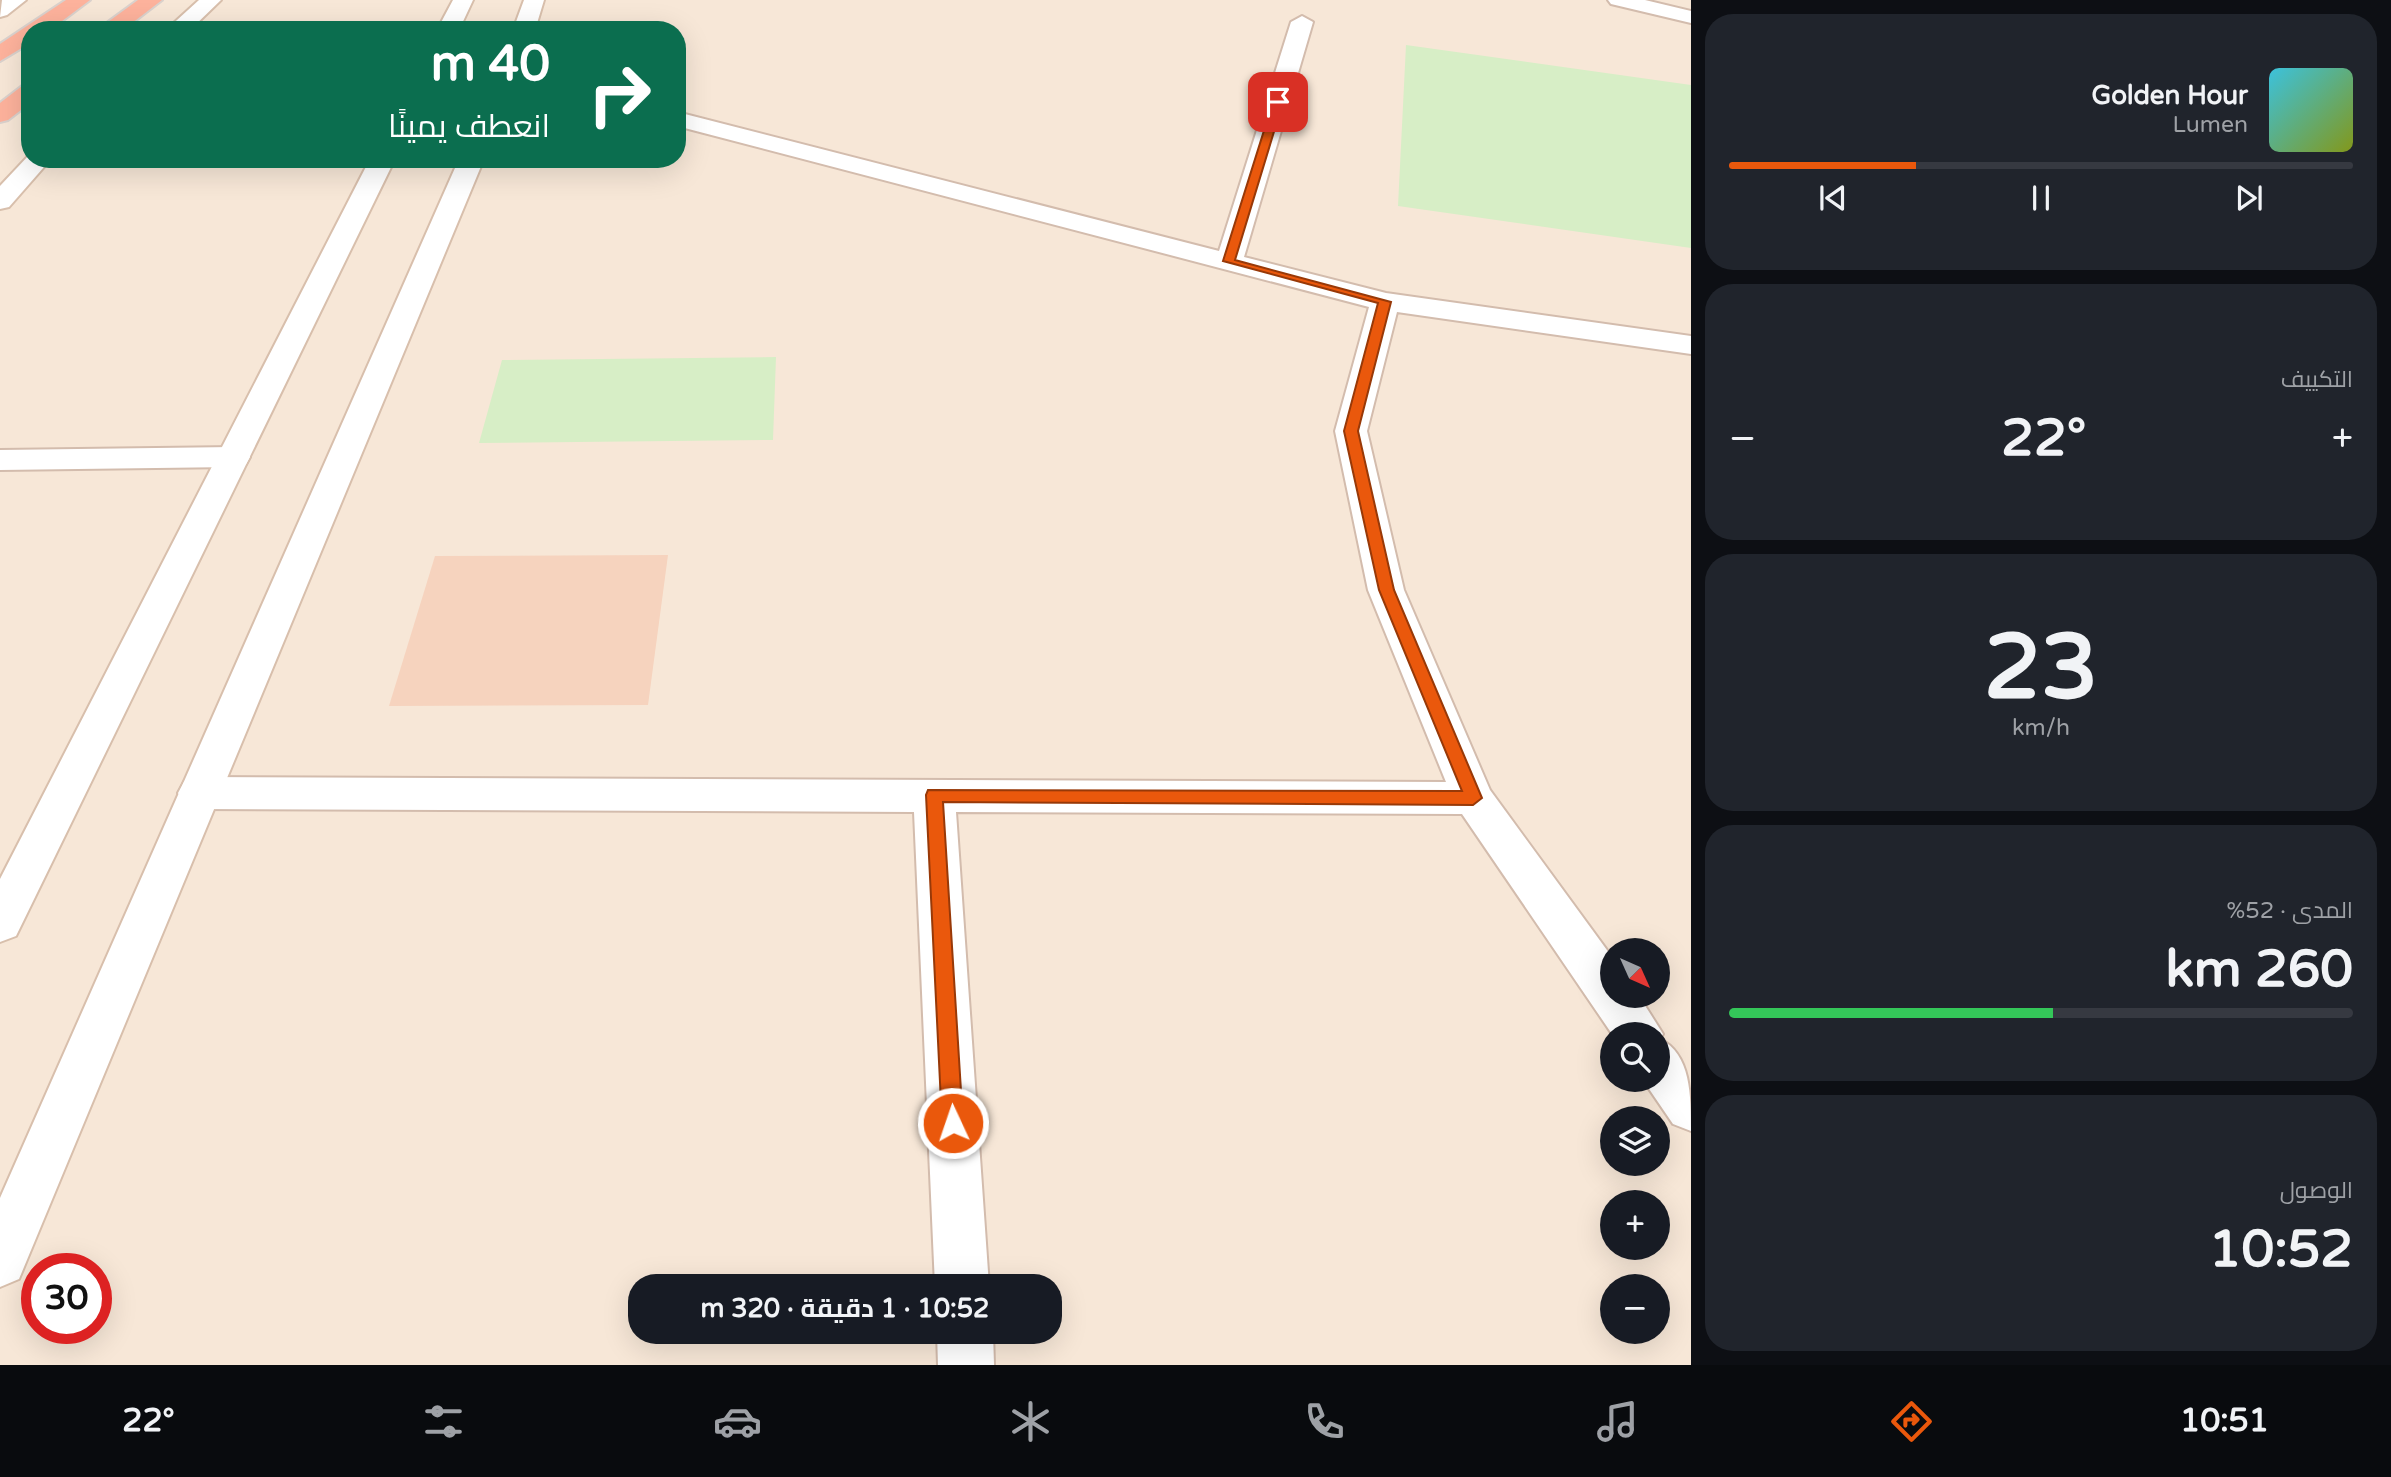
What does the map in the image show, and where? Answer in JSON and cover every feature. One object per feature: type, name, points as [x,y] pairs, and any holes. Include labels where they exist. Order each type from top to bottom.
[{"type":"highway","points":[[48,21],[80,0]]},
{"type":"highway","points":[[121,21],[152,0]]},
{"type":"highway","points":[[0,54],[21,39]]},
{"type":"highway","points":[[0,114],[21,98]]},
{"type":"street","points":[[0,11],[16,0]]},
{"type":"street","points":[[188,21],[212,0]]},
{"type":"street","points":[[452,21],[463,0]]},
{"type":"street","points":[[527,21],[534,0]]},
{"type":"street","points":[[1618,0],[1691,17]]},
{"type":"street","points":[[1229,261],[1302,22]]},
{"type":"street","points":[[686,121],[1385,302],[1691,345]]},
{"type":"street","points":[[0,201],[31,168]]},
{"type":"street","points":[[0,923],[378,168]]},
{"type":"street","points":[[0,1260],[468,168]]},
{"type":"street","points":[[1385,302],[1351,431],[1386,590],[1473,798],[1600,978]]},
{"type":"street","points":[[0,460],[233,457]]},
{"type":"street","points":[[200,793],[1473,798]]},
{"type":"street","points":[[934,795],[961,1274]]},
{"type":"street","points":[[1670,1078],[1691,1108]]},
{"type":"street","points":[[966,1344],[967,1365]]},
{"type":"shaded area","points":[[0,0],[1691,0],[1691,1365],[0,1365]]},
{"type":"green space","points":[[1406,45],[1691,85],[1691,248],[1398,206]]},
{"type":"green space","points":[[776,357],[773,440],[479,443],[502,360]]},
{"type":"building","points":[[668,555],[648,705],[389,706],[435,556]]},
{"type":"route","points":[[953,1123],[934,795],[1473,798],[1386,590],[1351,431],[1385,302],[1229,261],[1278,102]]}]
